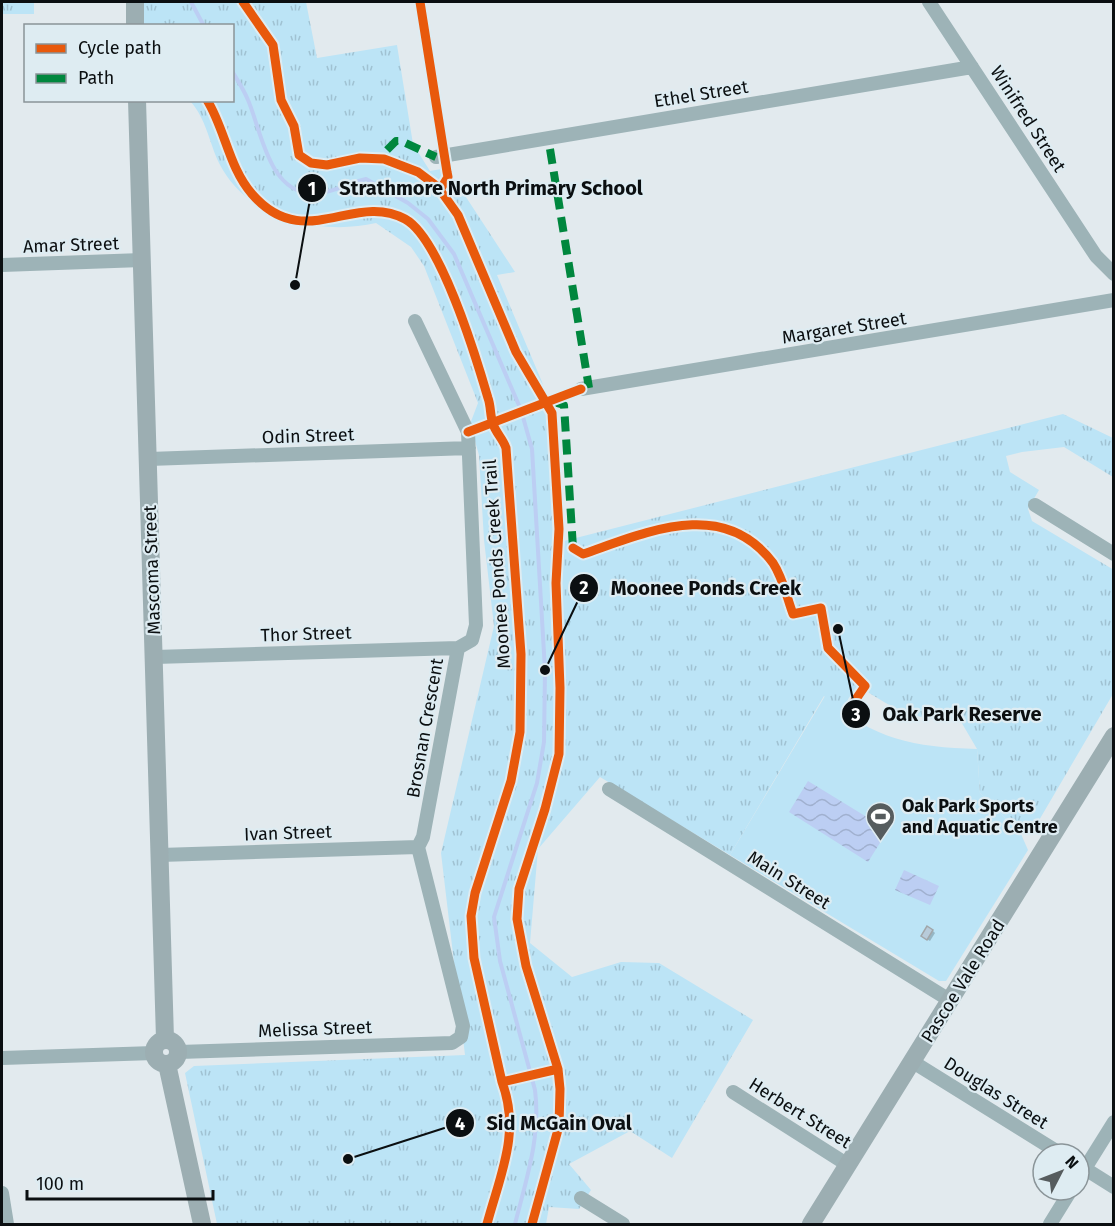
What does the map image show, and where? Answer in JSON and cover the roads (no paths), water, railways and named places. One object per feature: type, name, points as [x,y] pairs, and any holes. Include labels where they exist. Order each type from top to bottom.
[{"type":"main road","points":[[135,2],[135,24]]},
{"type":"main road","name":"Mascoma Street","points":[[137,102],[166,1052],[202,1224]]},
{"type":"main road","name":"Pascoe Vale Road","points":[[811,1224],[1113,736]]},
{"type":"street","name":"Winifred Street","points":[[929,2],[1096,256],[1113,274]]},
{"type":"street","name":"Ethel Street","points":[[436,157],[972,67]]},
{"type":"street","name":"Winifred Street","points":[[1096,256],[1103,273],[1113,286]]},
{"type":"street","name":"Amar Street","points":[[2,265],[142,260]]},
{"type":"street","name":"Margaret Street","points":[[581,389],[1113,300]]},
{"type":"street","name":"Brosnan Crescent","points":[[415,321],[468,432],[476,625],[472,640],[458,648],[423,837],[418,847]]},
{"type":"street","name":"Odin Street","points":[[149,459],[469,448]]},
{"type":"street","points":[[1035,505],[1113,555]]},
{"type":"street","name":"Thor Street","points":[[155,657],[458,648]]},
{"type":"street","name":"Main Street","points":[[609,789],[951,1001]]},
{"type":"street","name":"Ivan Street","points":[[160,855],[418,847]]},
{"type":"street","name":"Melissa Street","points":[[2,1059],[452,1043],[460,1037],[463,1026],[418,847]]},
{"type":"street","name":"Douglas Street","points":[[912,1062],[1042,1142]]},
{"type":"street","name":"Herbert Street","points":[[733,1092],[848,1165]]},
{"type":"street","points":[[1091,1155],[1113,1122]]},
{"type":"street","points":[[1091,1175],[1113,1187]]},
{"type":"street","points":[[2,1192],[7,1224]]},
{"type":"street","points":[[581,1198],[623,1224]]},
{"type":"street","points":[[1050,1224],[1064,1202]]},
{"type":"water","points":[[808,781],[888,830],[868,862],[789,812]]},
{"type":"water","points":[[904,870],[939,886],[930,905],[895,890]]},
{"type":"waterway","points":[[191,2],[203,24]]},
{"type":"waterway","points":[[234,74],[248,100],[269,158],[286,183],[297,190],[319,193],[366,179],[408,203],[428,219],[454,254],[521,410],[532,449],[545,670],[544,742],[537,783],[494,917],[500,961],[535,1090],[534,1141],[515,1224]]},
{"type":"place","name":"Strathmore North Primary School","points":[[295,285]]},
{"type":"place","name":"Oak Park Reserve","points":[[838,629]]},
{"type":"place","name":"Moonee Ponds Creek","points":[[545,670]]},
{"type":"place","name":"Oak Park Sports and Aquatic Centre","points":[[881,842]]},
{"type":"place","name":"Sid McGain Oval","points":[[348,1159]]}]
